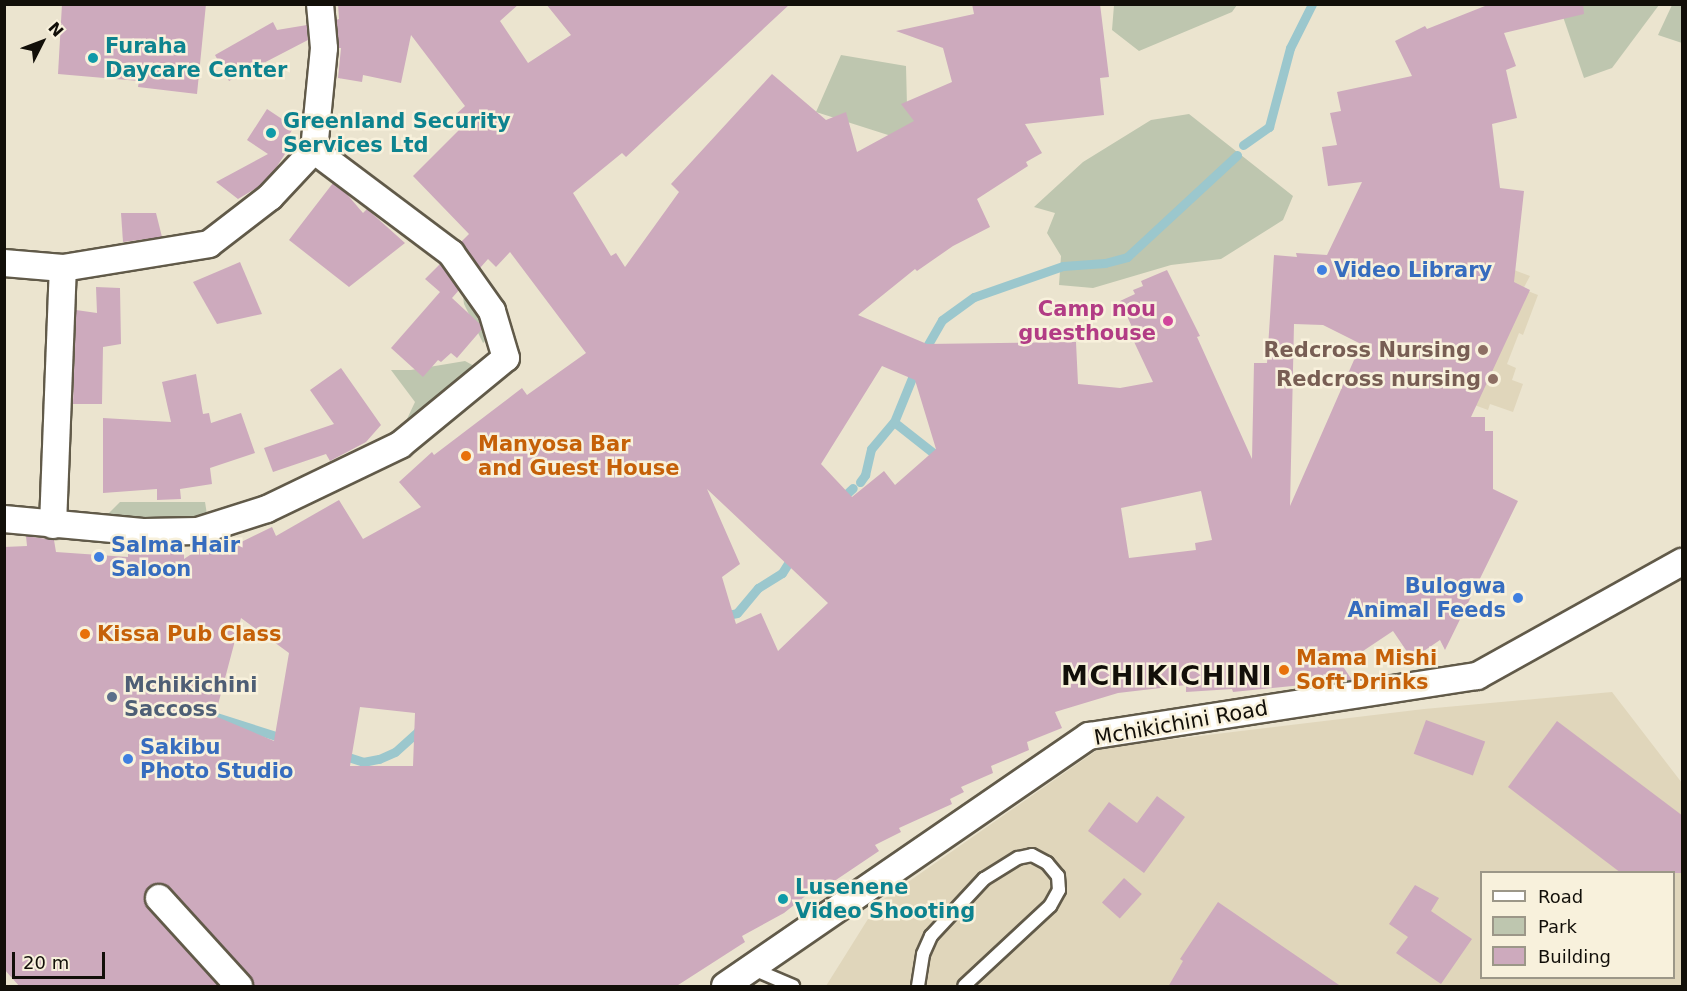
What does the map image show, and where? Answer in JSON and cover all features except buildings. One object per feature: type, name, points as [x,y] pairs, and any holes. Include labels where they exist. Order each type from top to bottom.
[{"type":"street","points":[[4,263],[63,268],[209,244],[270,197],[314,150],[324,48],[320,4]]},
{"type":"street","points":[[4,519],[146,532],[198,531],[267,509],[400,445],[506,358],[492,311],[450,253],[314,150]]},
{"type":"street","points":[[52,525],[63,268]]},
{"type":"street","name":"Mchikichini Road","points":[[725,987],[1089,736],[1477,676],[1683,562]]},
{"type":"street","points":[[159,898],[240,987]]},
{"type":"lane","points":[[918,987],[923,954],[931,936],[984,879],[1018,858],[1032,855],[1047,863],[1059,876],[1059,890],[1050,906],[964,987]]},
{"type":"lane","points":[[751,968],[793,987]]},
{"type":"shaded area","points":[[1514,270],[1530,276],[1523,289],[1538,295],[1523,335],[1519,333],[1507,364],[1516,368],[1512,380],[1523,384],[1513,412],[1490,404],[1488,410],[1469,403]]},
{"type":"shaded area","points":[[1612,692],[1682,783],[1682,986],[826,986],[878,903],[1100,748],[1424,709]]},
{"type":"green space","points":[[1114,4],[1237,5],[1232,12],[1139,51],[1112,30]]},
{"type":"green space","points":[[1559,5],[1659,5],[1612,68],[1584,78]]},
{"type":"green space","points":[[1672,5],[1682,5],[1682,43],[1658,35]]},
{"type":"green space","points":[[841,55],[906,66],[907,106],[932,149],[816,112]]},
{"type":"green space","points":[[1189,114],[1293,196],[1283,220],[1221,259],[1171,265],[1093,288],[1059,285],[1061,256],[1047,233],[1055,213],[1034,207],[1083,162],[1151,120]]},
{"type":"green space","points":[[462,287],[479,299],[489,338],[483,343],[464,304]]},
{"type":"green space","points":[[465,361],[478,368],[413,426],[407,419],[415,402],[391,370],[411,370]]},
{"type":"green space","points":[[120,502],[205,502],[208,521],[137,525],[106,516]]},
{"type":"waterway","points":[[1243,145],[1269,127],[1290,48],[1312,4]]},
{"type":"waterway","points":[[923,353],[942,320],[974,297],[1063,266],[1105,263],[1127,257],[1237,155]]},
{"type":"waterway","points":[[860,482],[865,475],[871,449],[894,422],[916,368]]},
{"type":"waterway","points":[[894,422],[941,459]]},
{"type":"waterway","points":[[841,499],[853,488]]},
{"type":"waterway","points":[[723,616],[737,613],[758,588],[782,573],[794,554]]},
{"type":"waterway","points":[[210,715],[285,739]]},
{"type":"waterway","points":[[342,755],[363,762],[379,759],[395,752],[418,731],[425,731]]},
{"type":"place","name":"Furaha Daycare Center","points":[[93,58]]},
{"type":"place","name":"Greenland Security Services Ltd","points":[[271,133]]},
{"type":"place","name":"Video Library","points":[[1322,270]]},
{"type":"place","name":"Camp nou guesthouse","points":[[1168,321]]},
{"type":"place","name":"Redcross Nursing","points":[[1483,350]]},
{"type":"place","name":"Redcross nursing","points":[[1493,379]]},
{"type":"place","name":"Manyosa Bar and Guest House","points":[[466,456]]},
{"type":"place","name":"Salma Hair Saloon","points":[[99,557]]},
{"type":"place","name":"Bulogwa Animal Feeds","points":[[1518,598]]},
{"type":"place","name":"Kissa Pub Class","points":[[85,634]]},
{"type":"place","name":"Mama Mishi Soft Drinks","points":[[1284,670]]},
{"type":"place","name":"Mchikichini Saccoss","points":[[112,697]]},
{"type":"place","name":"Sakibu Photo Studio","points":[[128,759]]},
{"type":"place","name":"Lusenene Video Shooting","points":[[783,899]]},
{"type":"district","name":"MCHIKICHINI","points":[[1167,676]]}]
